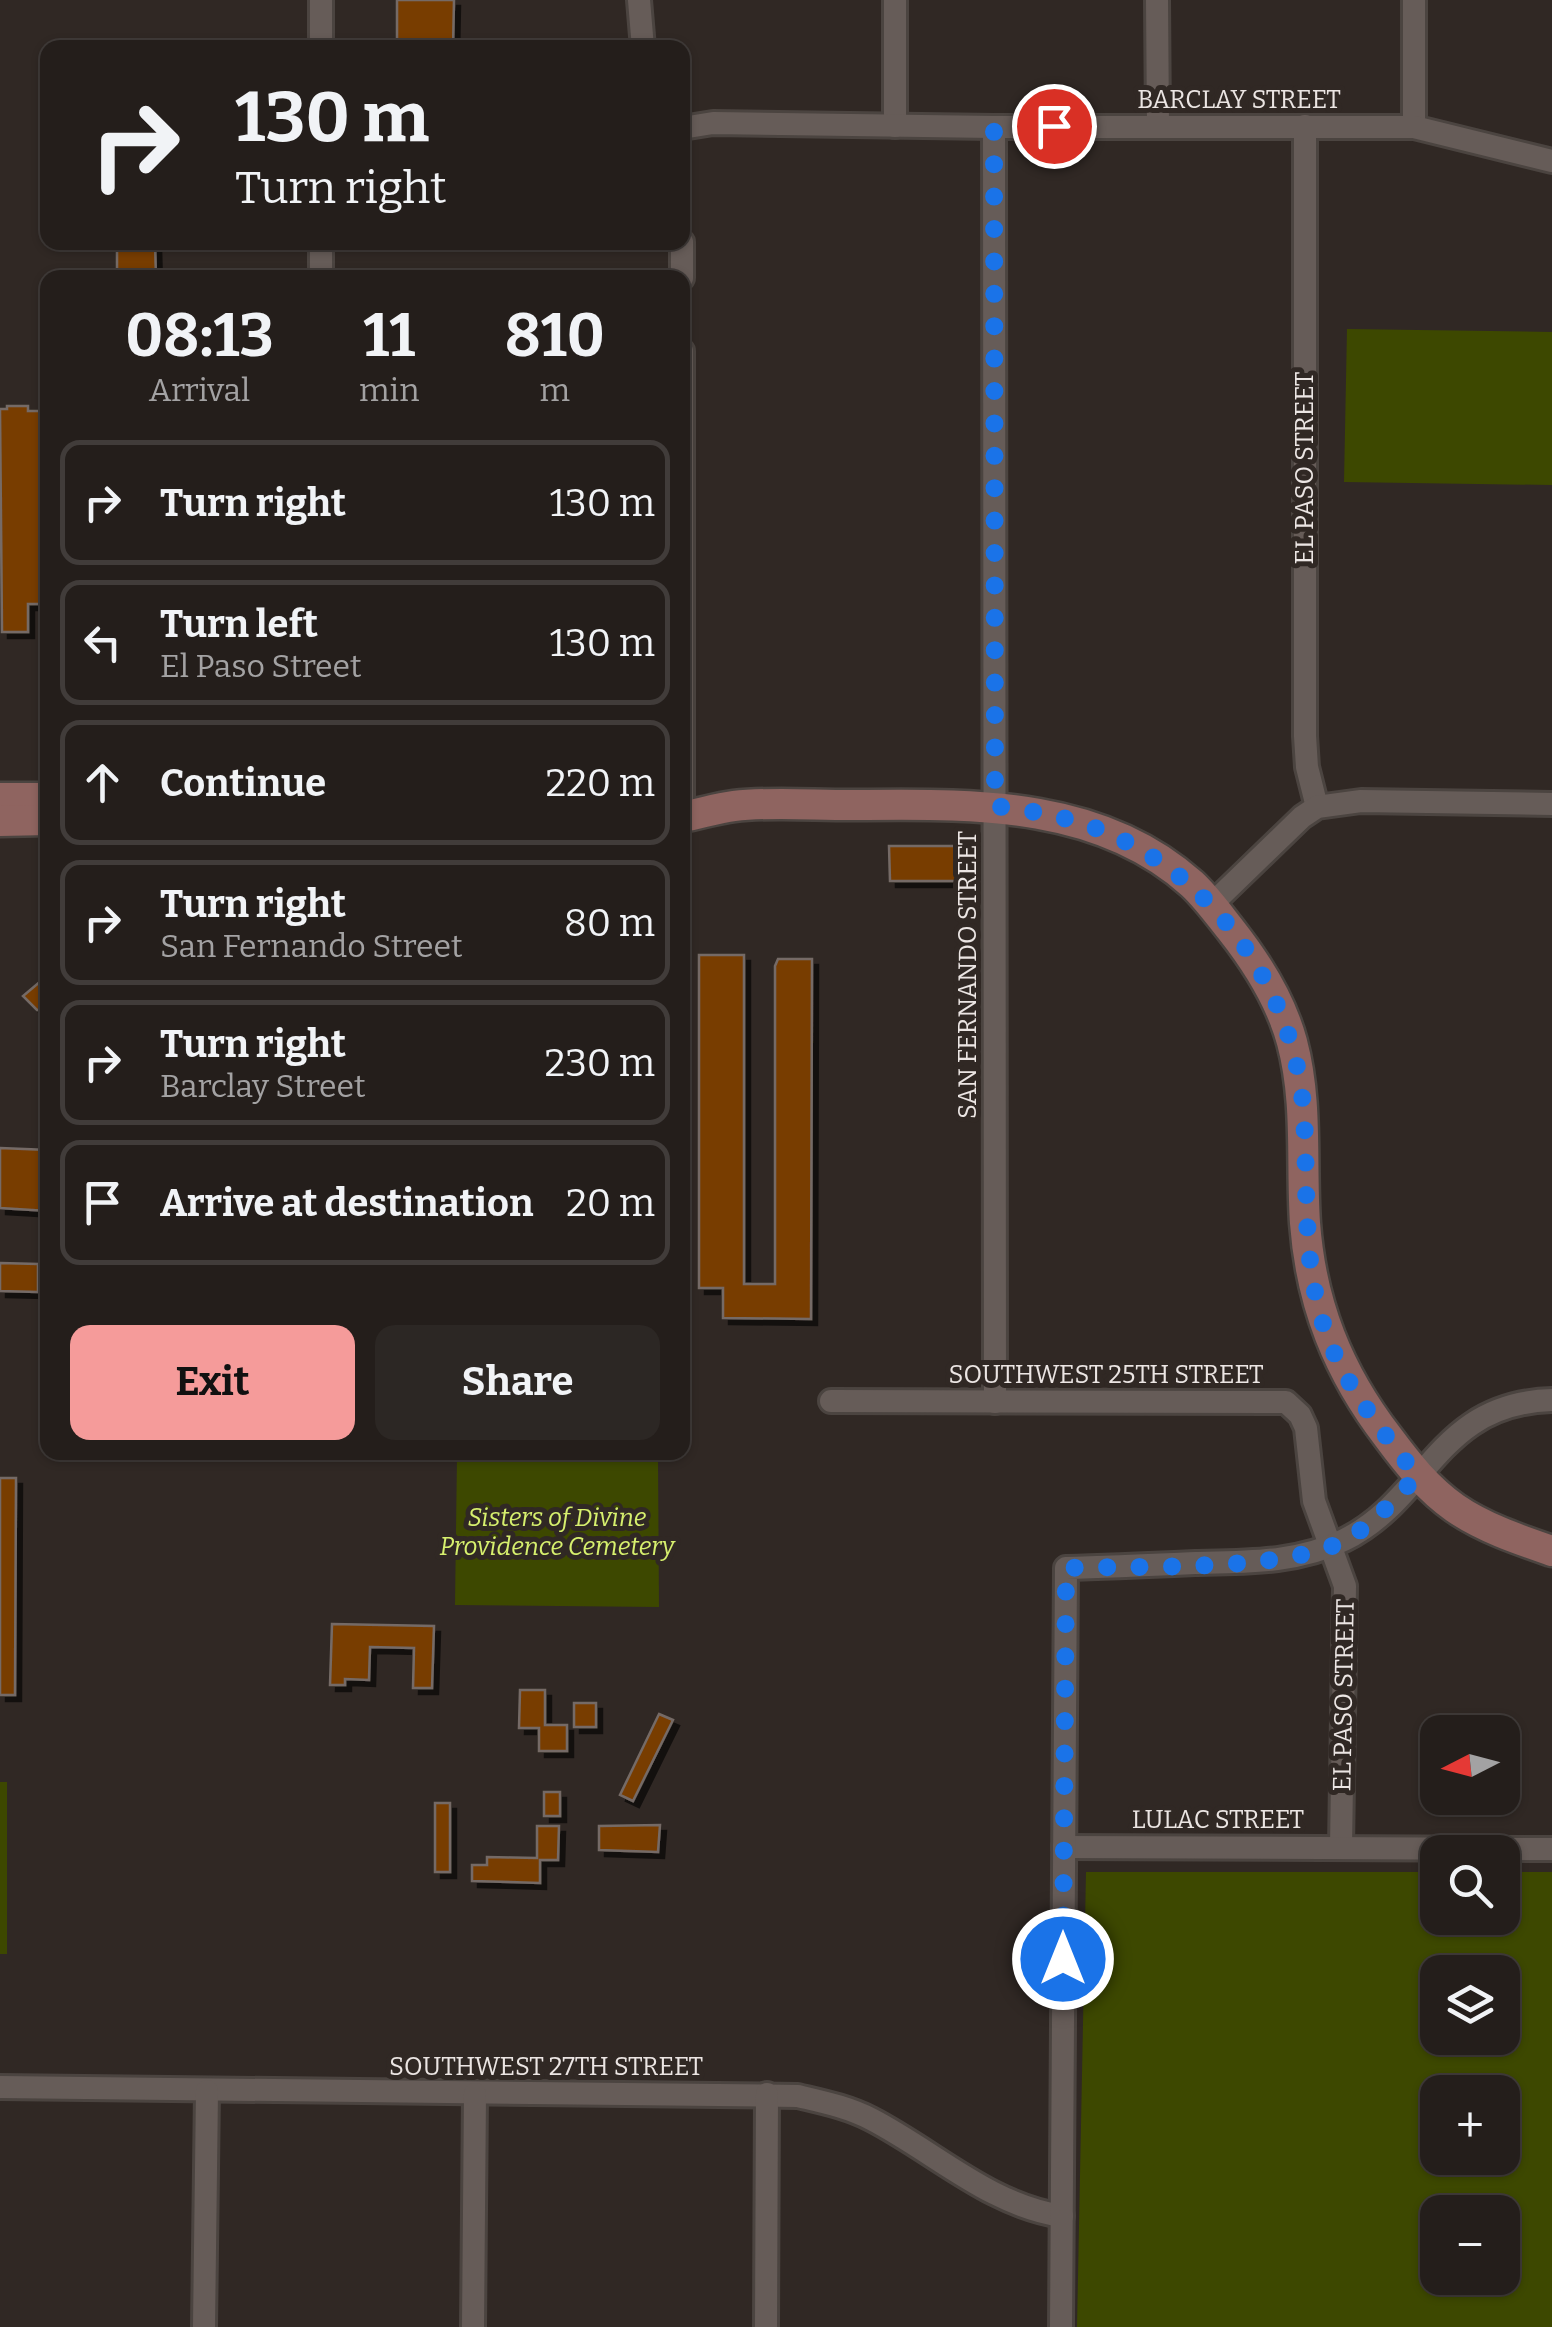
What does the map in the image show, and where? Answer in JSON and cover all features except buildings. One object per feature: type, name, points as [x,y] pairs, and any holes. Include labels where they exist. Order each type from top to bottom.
[{"type":"main road","points":[[690,796],[734,806]]},
{"type":"main road","points":[[0,798],[40,798]]},
{"type":"main road","points":[[690,815],[734,806],[995,806],[1056,816],[1104,831],[1191,884],[1263,974],[1292,1042],[1304,1114],[1310,1274],[1323,1324],[1357,1394],[1417,1476],[1456,1509],[1552,1550]]},
{"type":"main road","points":[[0,820],[40,820]]},
{"type":"street","points":[[321,0],[321,40]]},
{"type":"street","points":[[639,0],[642,40]]},
{"type":"street","points":[[895,0],[895,126]]},
{"type":"street","points":[[1157,0],[1158,126]]},
{"type":"street","points":[[1414,0],[1414,127]]},
{"type":"street","name":"BARCLAY STREET","points":[[690,127],[712,123],[1414,127],[1552,162]]},
{"type":"street","name":"EL PASO STREET","points":[[1305,126],[1305,736],[1316,808]]},
{"type":"street","name":"SAN FERNANDO STREET","points":[[994,127],[994,1402]]},
{"type":"street","points":[[1210,904],[1316,808],[1360,802],[1552,804]]},
{"type":"street","points":[[1061,2327],[1066,1568],[1303,1556],[1348,1539],[1378,1516],[1454,1436],[1488,1414],[1510,1404],[1552,1400]]},
{"type":"street","name":"SOUTHWEST 25TH STREET","points":[[831,1401],[1286,1402],[1300,1415],[1306,1428],[1314,1501],[1331,1546]]},
{"type":"street","name":"EL PASO STREET","points":[[1331,1546],[1347,1604],[1340,1846]]},
{"type":"street","name":"LULAC STREET","points":[[1064,1846],[1552,1849]]},
{"type":"street","name":"SOUTHWEST 27TH STREET","points":[[0,2087],[798,2096],[853,2110],[982,2188],[1062,2216]]},
{"type":"street","points":[[204,2327],[207,2091]]},
{"type":"street","points":[[473,2327],[475,2094]]},
{"type":"street","points":[[766,2327],[768,2094]]},
{"type":"green space","points":[[1347,329],[1552,332],[1552,485],[1344,482]]},
{"type":"green space","name":"Sisters of Divine Providence Cemetery","points":[[457,1460],[658,1460],[659,1607],[455,1605]]},
{"type":"green space","points":[[0,1782],[7,1782],[7,1954],[0,1954]]},
{"type":"green space","points":[[1086,1872],[1420,1872],[1420,1935],[1520,1935],[1520,1872],[1552,1872],[1552,2327],[1077,2327]]},
{"type":"route","points":[[1054,126],[994,127],[995,806],[1071,820],[1136,846],[1191,884],[1263,974],[1292,1042],[1304,1114],[1310,1274],[1323,1324],[1357,1394],[1417,1476],[1378,1516],[1348,1539],[1303,1556],[1066,1568],[1063,1959]]}]
